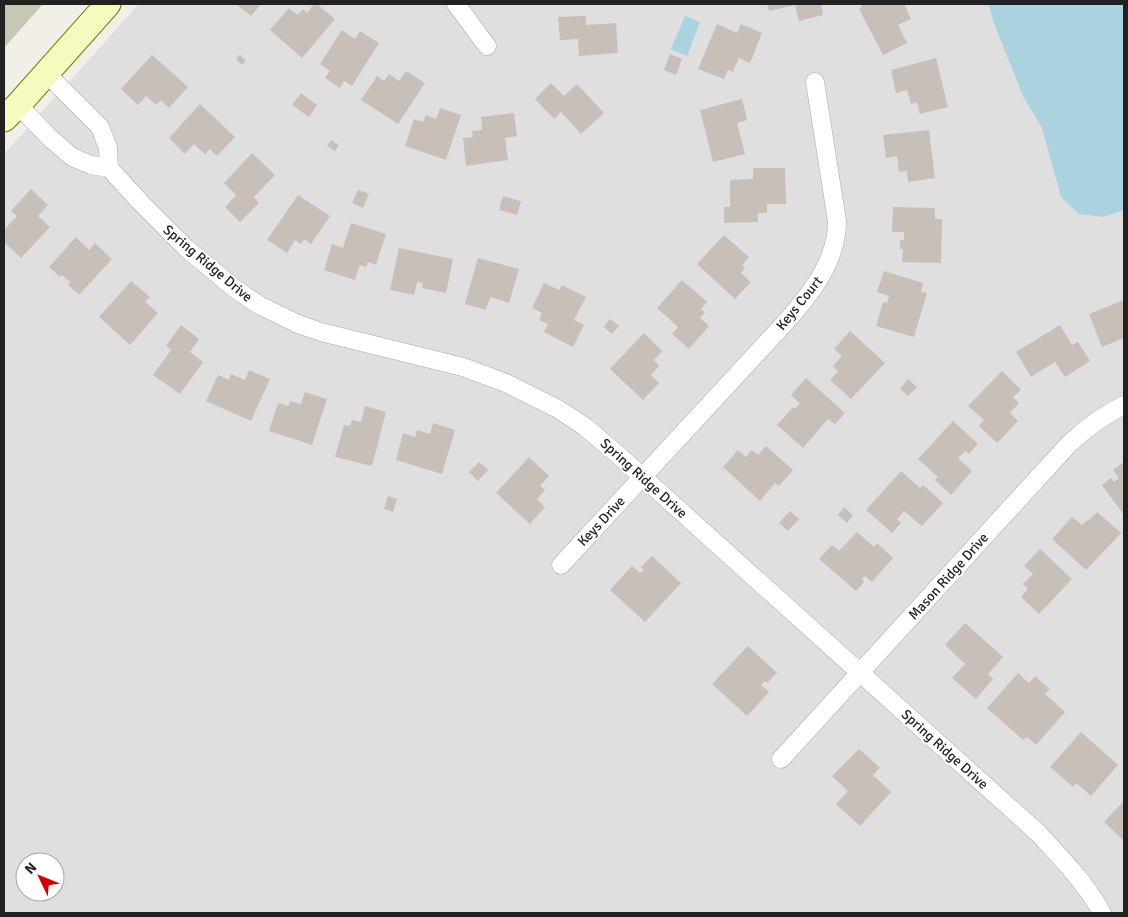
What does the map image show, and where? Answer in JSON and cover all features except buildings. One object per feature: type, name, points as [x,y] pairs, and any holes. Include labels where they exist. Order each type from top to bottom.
[{"type":"street","points":[[46,73],[100,127],[108,148],[108,168],[91,165],[72,157],[50,138],[11,112],[46,73],[108,4]]},
{"type":"street","points":[[456,4],[487,46]]},
{"type":"street","name":"Keys Court","points":[[642,477],[783,325],[805,300],[823,273],[835,243],[837,221],[815,82]]},
{"type":"street","name":"Spring Ridge Drive","points":[[108,168],[186,248],[234,288],[259,305],[298,324],[321,332],[463,367],[506,383],[558,408],[584,426],[1038,833],[1079,880],[1095,900],[1102,913]]},
{"type":"street","name":"Mason Ridge Drive","points":[[781,759],[1068,445],[1103,416],[1124,405]]},
{"type":"street","name":"Keys Drive","points":[[561,565],[642,477]]},
{"type":"shaded area","points":[[4,4],[43,4],[4,48]]},
{"type":"shaded area","points":[[139,4],[1124,4],[1124,913],[4,913],[4,154]]},
{"type":"water","points":[[988,4],[1124,4],[1124,210],[1103,217],[1079,214],[1061,197],[1042,128],[1023,96]]},
{"type":"water","points":[[685,16],[700,22],[687,56],[671,49]]}]
